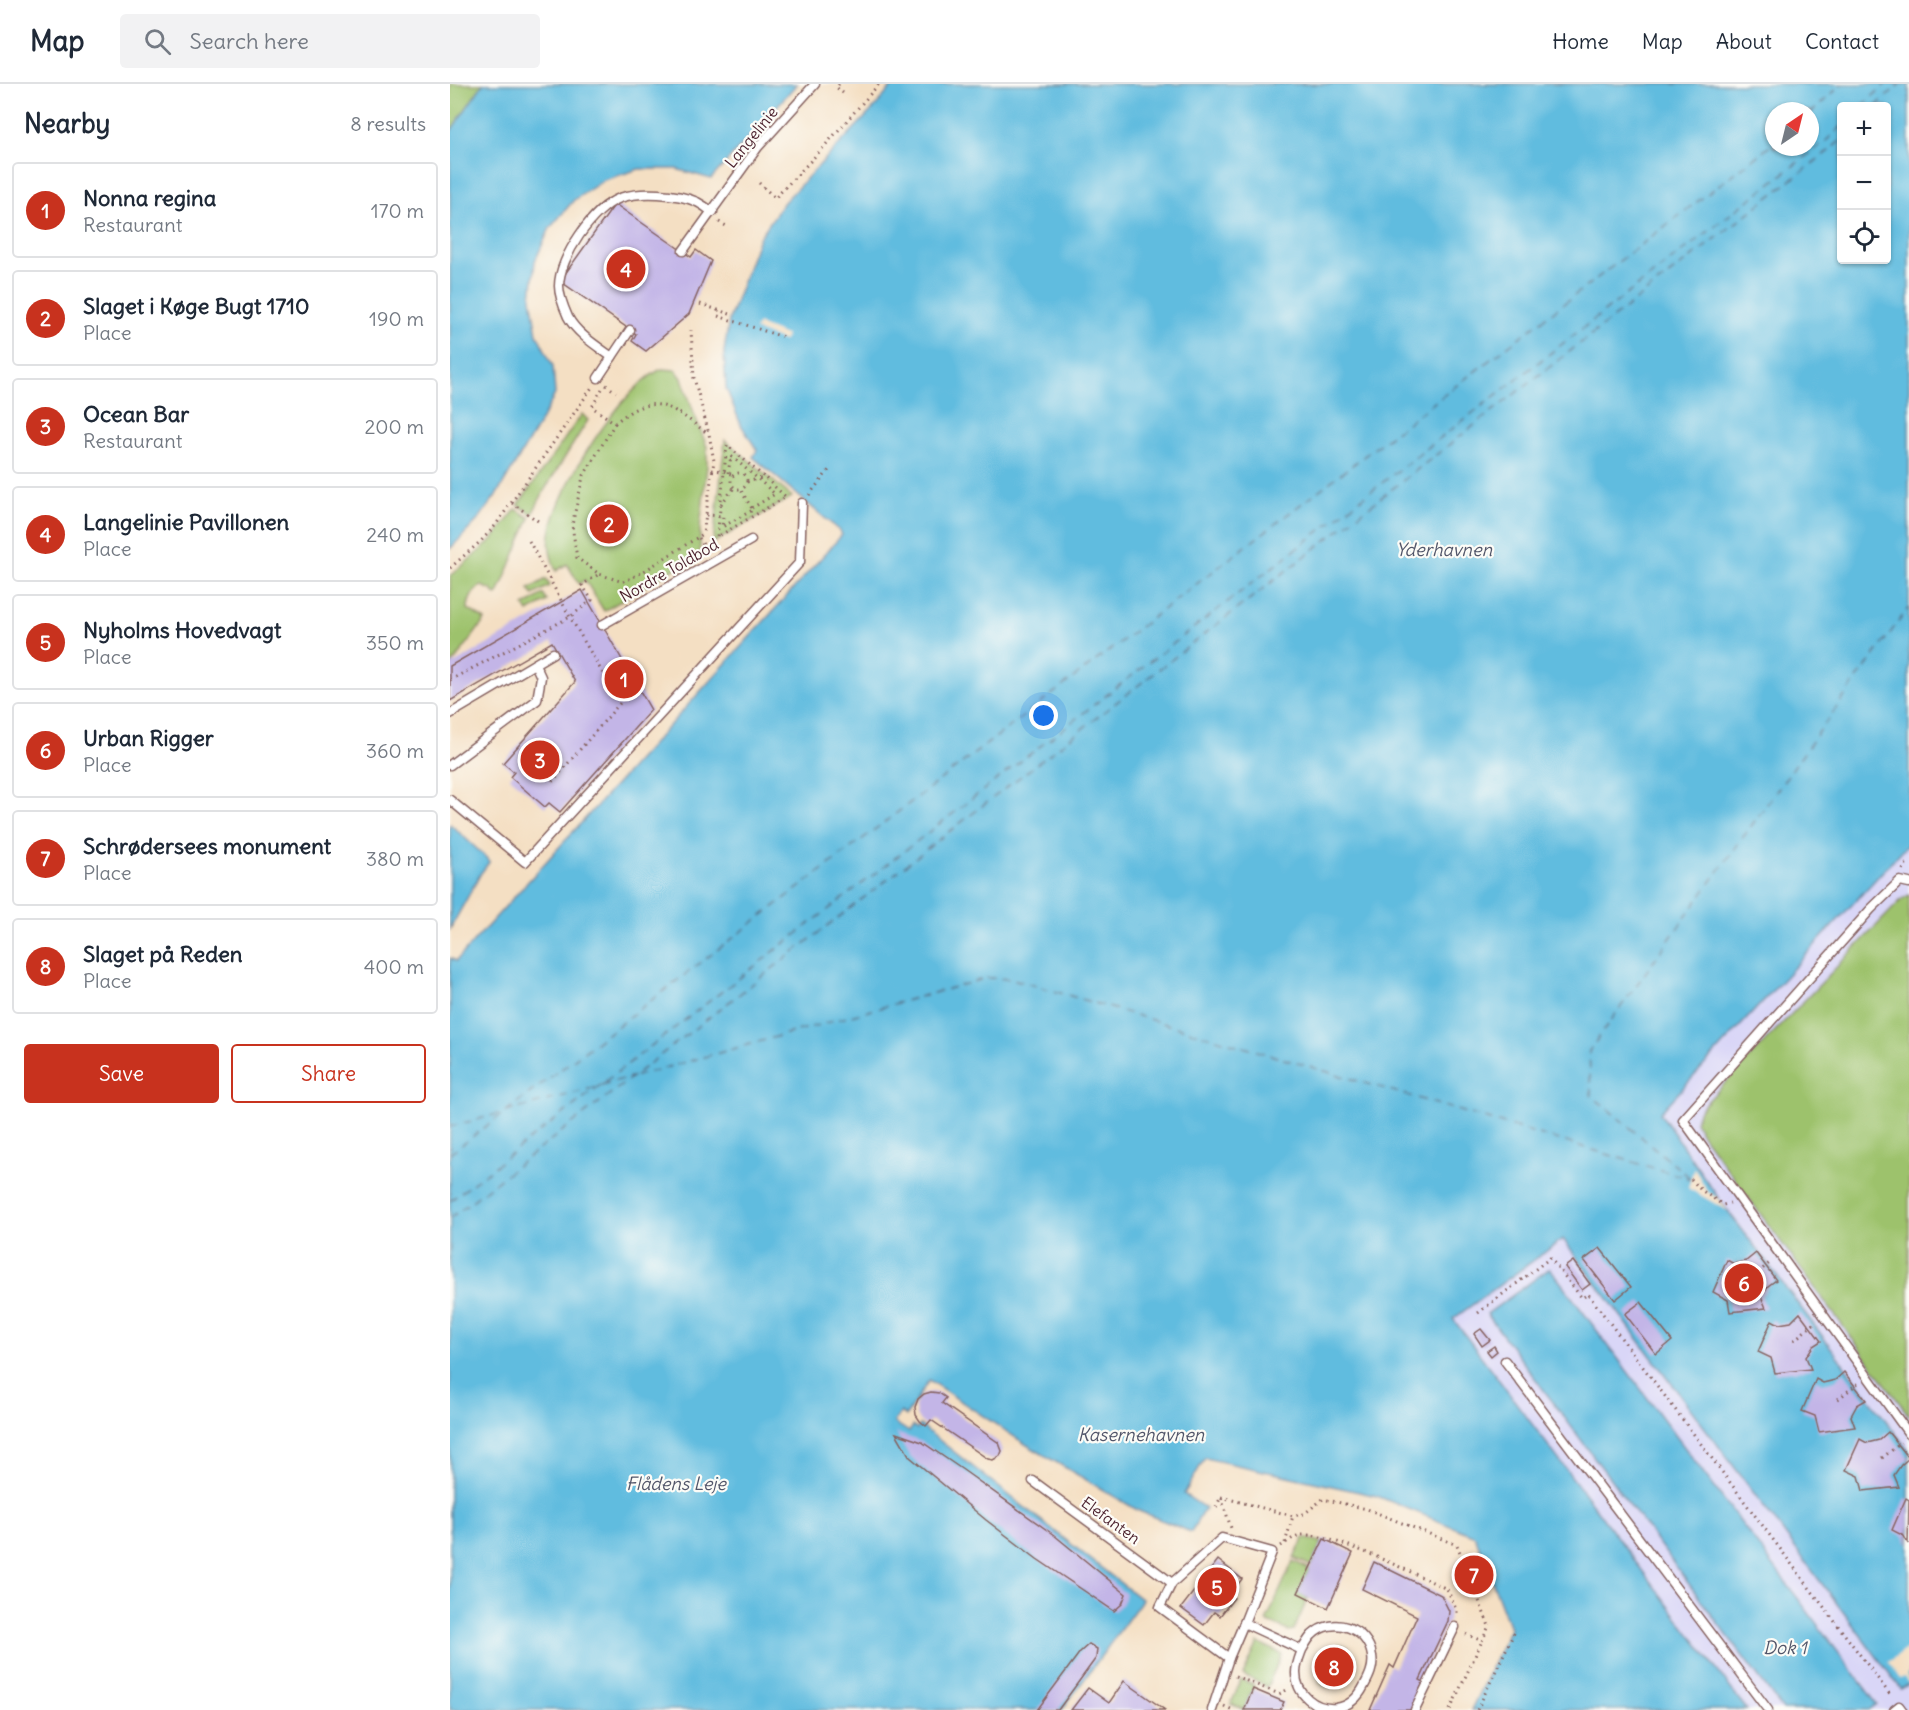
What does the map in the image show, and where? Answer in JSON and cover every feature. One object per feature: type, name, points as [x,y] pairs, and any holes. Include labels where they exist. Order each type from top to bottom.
[{"type":"lane","name":"Langelinie","points":[[683,251],[759,147],[815,84]]},
{"type":"lane","points":[[612,357],[581,334],[569,319],[558,288],[561,272],[578,238],[595,214],[620,198],[647,194],[671,195],[696,202],[713,212]]},
{"type":"lane","points":[[598,378],[630,330]]},
{"type":"lane","points":[[450,800],[525,862],[800,562],[802,503]]},
{"type":"lane","name":"Nordre Toldbod","points":[[602,625],[751,540]]},
{"type":"lane","points":[[450,714],[553,653]]},
{"type":"lane","points":[[450,765],[537,700],[541,677],[535,664]]},
{"type":"lane","points":[[1909,883],[1900,881],[1871,909],[1683,1120],[1909,1434]]},
{"type":"lane","points":[[1504,1361],[1768,1710]]},
{"type":"lane","name":"Elefanten","points":[[1033,1481],[1172,1583]]},
{"type":"lane","points":[[1212,1710],[1272,1552],[1222,1538],[1172,1583],[1160,1607],[1230,1658]]},
{"type":"lane","points":[[1244,1623],[1302,1650]]},
{"type":"lane","points":[[1333,1625],[1358,1631],[1367,1642],[1373,1657],[1372,1667],[1359,1695],[1338,1708],[1314,1704],[1298,1686],[1296,1665],[1302,1650],[1317,1631],[1333,1625]]},
{"type":"lane","points":[[1415,1710],[1455,1628]]},
{"type":"path","points":[[839,84],[836,87],[843,93]]},
{"type":"path","points":[[759,183],[775,198],[879,84]]},
{"type":"path","points":[[724,224],[728,227]]},
{"type":"path","points":[[700,304],[730,314]]},
{"type":"path","points":[[718,310],[718,316],[761,328],[783,337]]},
{"type":"path","points":[[691,330],[694,378],[709,435],[714,461],[703,534],[641,573],[622,582],[599,574],[577,558],[572,525],[583,477],[615,423],[642,406],[660,403],[676,411],[709,435]]},
{"type":"path","points":[[450,568],[481,541],[513,503],[598,378]]},
{"type":"path","points":[[615,423],[592,407],[604,384],[616,392]]},
{"type":"path","points":[[706,515],[719,516],[723,516],[722,527],[774,494],[731,456],[720,505],[719,516],[717,537],[786,497],[727,445],[726,472]]},
{"type":"path","points":[[712,470],[733,475],[743,474],[747,482]]},
{"type":"path","points":[[813,489],[829,470]]},
{"type":"path","points":[[733,475],[731,483],[740,489],[755,515]]},
{"type":"path","points":[[740,489],[747,482],[764,477]]},
{"type":"path","points":[[720,505],[734,487]]},
{"type":"path","points":[[513,503],[538,521]]},
{"type":"path","points":[[529,541],[620,703],[552,782]]},
{"type":"path","points":[[450,680],[570,617],[592,600],[582,585],[599,574]]},
{"type":"path","points":[[1905,865],[1909,862]]},
{"type":"path","points":[[1690,1179],[1701,1190],[1723,1205],[1741,1201]]},
{"type":"path","points":[[1478,1313],[1550,1258],[1582,1298],[1588,1294],[1898,1709]]},
{"type":"path","points":[[1749,1280],[1763,1268]]},
{"type":"path","points":[[1794,1340],[1808,1329]]},
{"type":"path","points":[[1838,1399],[1852,1387]]},
{"type":"path","points":[[1882,1458],[1896,1447]]},
{"type":"path","points":[[1216,1507],[1221,1497]]},
{"type":"path","points":[[1221,1497],[1227,1510]]},
{"type":"path","points":[[1221,1497],[1293,1516],[1304,1514],[1323,1499],[1367,1509],[1457,1545],[1489,1626],[1450,1710]]},
{"type":"path","points":[[1284,1544],[1293,1516]]},
{"type":"path","points":[[1272,1552],[1298,1535],[1321,1537],[1358,1549],[1447,1589],[1457,1611],[1455,1628],[1482,1641]]},
{"type":"path","points":[[1477,1710],[1515,1631]]},
{"type":"path","points":[[1225,1671],[1279,1694],[1298,1686]]},
{"type":"shaded area","points":[[1909,843],[1909,1451],[1719,1199],[1660,1112]]},
{"type":"shaded area","points":[[1563,1239],[1901,1689],[1909,1684],[1909,1710],[1747,1710],[1453,1319]]},
{"type":"green space","points":[[450,84],[483,84],[450,132]]},
{"type":"green space","points":[[662,369],[676,370],[682,378],[707,447],[700,554],[604,611],[585,580],[579,584],[567,564],[556,571],[550,553],[550,534],[564,492],[593,442],[628,396],[646,379]]},
{"type":"green space","points":[[582,414],[588,420],[532,514],[518,505]]},
{"type":"green space","points":[[725,440],[792,497],[713,543]]},
{"type":"green space","points":[[516,509],[530,518],[498,594],[482,586],[472,595],[468,609],[485,620],[450,667],[450,576],[491,541]]},
{"type":"green space","points":[[546,579],[550,586],[533,595],[529,589]]},
{"type":"green space","points":[[543,594],[547,601],[528,612],[524,606]]},
{"type":"green space","points":[[1909,895],[1909,1416],[1703,1136],[1695,1121],[1701,1108],[1902,899]]},
{"type":"green space","points":[[1304,1538],[1322,1542],[1311,1566],[1294,1558]]},
{"type":"green space","points":[[1293,1561],[1310,1569],[1298,1593],[1308,1598],[1294,1630],[1289,1631],[1266,1621]]},
{"type":"green space","points":[[1258,1643],[1282,1654],[1267,1687],[1243,1675]]},
{"type":"green space","points":[[1338,1645],[1350,1651],[1352,1660],[1350,1671],[1338,1686],[1327,1687],[1320,1682],[1320,1665],[1324,1655]]},
{"type":"green space","points":[[1241,1680],[1254,1685],[1244,1710],[1231,1704]]},
{"type":"water","points":[[483,84],[797,84],[711,179],[676,169],[639,169],[604,180],[574,200],[550,228],[535,261],[531,298],[537,334],[553,366],[555,394],[499,491],[478,520],[450,549],[450,132]]},
{"type":"water","points":[[894,84],[1909,84],[1909,843],[1660,1113],[1719,1199],[1909,1451],[1909,1684],[1901,1689],[1563,1239],[1453,1319],[1747,1710],[1471,1710],[1510,1628],[1475,1536],[1377,1496],[1205,1458],[1184,1494],[1205,1508],[1191,1532],[1139,1511],[1027,1445],[929,1380],[906,1416],[901,1412],[894,1422],[909,1432],[913,1426],[917,1429],[920,1425],[1142,1600],[1062,1710],[450,1710],[450,958],[456,961],[842,535],[753,457],[757,450],[741,425],[726,388],[724,352],[729,320],[759,238],[784,202]]},
{"type":"water","points":[[450,824],[490,861],[450,929]]},
{"type":"water","name":"Dok 1","points":[[1550,1268],[1877,1704],[1869,1710],[1783,1710],[1487,1314]]},
{"type":"pier","points":[[758,324],[786,335],[784,341],[755,330]]},
{"type":"pier","points":[[1694,1168],[1708,1192],[1719,1199],[1728,1211],[1688,1188]]},
{"type":"pier","points":[[1906,1649],[1909,1653],[1909,1673],[1906,1675],[1909,1684],[1904,1677],[1900,1679],[1888,1662]]},
{"type":"building","points":[[615,204],[691,257],[696,250],[711,261],[689,314],[646,351],[632,341],[636,334],[560,281]]},
{"type":"building","points":[[582,590],[651,710],[560,812],[549,803],[545,807],[510,777],[514,772],[503,763],[575,682],[552,642],[450,701],[450,666]]},
{"type":"building","points":[[1600,1248],[1631,1287],[1615,1300],[1584,1260]]},
{"type":"building","points":[[1756,1253],[1776,1280],[1761,1296],[1766,1308],[1730,1312],[1728,1300],[1713,1292],[1727,1260],[1734,1264],[1746,1261]]},
{"type":"building","points":[[1573,1261],[1590,1284],[1582,1290],[1565,1267]]},
{"type":"building","points":[[1641,1302],[1672,1341],[1656,1354],[1625,1314]]},
{"type":"building","points":[[1800,1313],[1821,1341],[1813,1346],[1806,1357],[1811,1369],[1775,1373],[1771,1358],[1758,1352],[1772,1320],[1779,1324],[1791,1322]]},
{"type":"building","points":[[1481,1329],[1490,1340],[1482,1346],[1474,1334]]},
{"type":"building","points":[[1494,1346],[1497,1351],[1491,1356],[1487,1351]]},
{"type":"building","points":[[1844,1372],[1866,1400],[1857,1405],[1851,1416],[1855,1427],[1819,1432],[1815,1416],[1802,1411],[1816,1379],[1823,1383],[1835,1380]]},
{"type":"building","points":[[931,1392],[939,1393],[946,1398],[942,1403],[999,1443],[1002,1451],[1000,1456],[993,1460],[988,1459],[931,1420],[926,1426],[920,1421],[915,1407],[918,1399]]},
{"type":"building","points":[[1888,1432],[1909,1458],[1894,1475],[1899,1487],[1863,1491],[1859,1476],[1846,1470],[1860,1439],[1867,1443],[1879,1440]]},
{"type":"building","points":[[896,1433],[922,1442],[1054,1535],[1126,1594],[1122,1604],[1114,1611],[1037,1559],[910,1457]]},
{"type":"building","points":[[1906,1498],[1909,1500],[1908,1544],[1904,1536],[1892,1530]]},
{"type":"building","points":[[1324,1539],[1353,1553],[1328,1608],[1298,1593]]},
{"type":"building","points":[[1218,1560],[1242,1579],[1230,1595],[1234,1598],[1220,1616],[1214,1612],[1204,1625],[1181,1608]]},
{"type":"building","points":[[1374,1562],[1441,1595],[1449,1611],[1448,1621],[1420,1680],[1424,1682],[1411,1710],[1370,1710],[1390,1665],[1394,1668],[1417,1616],[1362,1589]]},
{"type":"building","points":[[1089,1644],[1097,1649],[1096,1658],[1058,1710],[1037,1710],[1080,1652]]},
{"type":"building","points":[[1124,1681],[1165,1710],[1071,1710],[1088,1688],[1109,1703]]},
{"type":"building","points":[[1253,1689],[1284,1702],[1280,1710],[1244,1710]]},
{"type":"ferry route","points":[[1819,106],[1842,84]]},
{"type":"ferry route","points":[[1866,102],[1886,84]]},
{"type":"ferry route","points":[[1880,102],[1900,84]]},
{"type":"ferry route","points":[[450,1201],[1837,131]]},
{"type":"ferry route","points":[[450,1218],[1837,144]]},
{"type":"ferry route","points":[[450,1154],[1765,150]]},
{"type":"ferry route","points":[[1689,1177],[1591,1095],[1589,1051],[1909,607]]},
{"type":"ferry route","points":[[636,1076],[987,978],[1013,979],[1691,1179]]},
{"type":"ferry route","points":[[601,1085],[631,1077]]},
{"type":"ferry route","points":[[506,1112],[596,1087]]},
{"type":"ferry route","points":[[450,1127],[501,1113]]},
{"type":"place","name":"Langelinie Pavillonen","points":[[626,269]]},
{"type":"place","name":"Slaget i Køge Bugt 1710","points":[[609,524]]},
{"type":"place","name":"Nonna regina","points":[[624,679]]},
{"type":"place","name":"Ocean Bar","points":[[540,760]]},
{"type":"place","name":"Urban Rigger","points":[[1744,1283]]},
{"type":"place","name":"Schrødersees monument","points":[[1474,1575]]},
{"type":"place","name":"Nyholms Hovedvagt","points":[[1217,1587]]},
{"type":"place","name":"Slaget på Reden","points":[[1334,1667]]},
{"type":"water label","name":"Yderhavnen","points":[[1444,550]]},
{"type":"water label","name":"Kasernehavnen","points":[[1141,1435]]},
{"type":"water label","name":"Flådens Leje","points":[[676,1484]]}]
